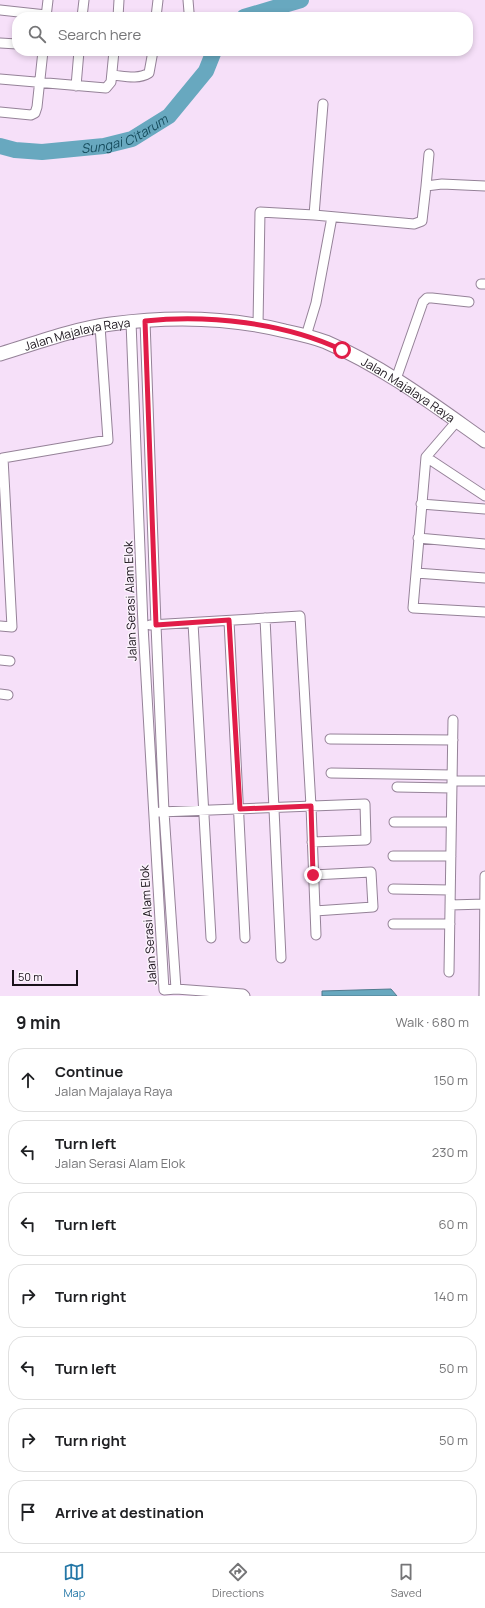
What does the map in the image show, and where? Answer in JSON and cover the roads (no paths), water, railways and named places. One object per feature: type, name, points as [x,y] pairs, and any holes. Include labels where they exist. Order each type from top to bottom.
[{"type":"street","points":[[46,12],[48,0]]},
{"type":"street","points":[[83,12],[84,0]]},
{"type":"street","points":[[119,12],[120,0]]},
{"type":"street","points":[[157,12],[158,0]]},
{"type":"street","points":[[188,0],[189,12]]},
{"type":"street","points":[[0,10],[15,12]]},
{"type":"street","points":[[0,43],[12,44]]},
{"type":"street","points":[[0,112],[31,115],[35,113],[37,107],[42,56]]},
{"type":"street","points":[[76,86],[79,56]]},
{"type":"street","points":[[0,79],[106,88],[112,75],[114,56]]},
{"type":"street","points":[[112,75],[137,77],[145,75],[149,73],[152,56]]},
{"type":"street","points":[[314,215],[323,104]]},
{"type":"street","points":[[258,325],[260,212],[419,223],[422,221],[423,217],[429,154]]},
{"type":"street","points":[[426,186],[442,184],[485,186]]},
{"type":"street","points":[[306,336],[316,303],[332,217]]},
{"type":"street","points":[[396,379],[423,302],[427,298],[469,302]]},
{"type":"street","name":"Jalan Majalaya Raya","points":[[0,354],[100,326],[131,322],[185,318],[258,325],[325,342],[367,362],[396,379],[485,441]]},
{"type":"street","name":"Jalan Serasi Alam Elok","points":[[131,322],[143,626],[164,993],[176,989],[164,812],[145,321]]},
{"type":"street","points":[[0,626],[12,627],[3,458],[108,440],[100,326]]},
{"type":"street","points":[[133,357],[147,356]]},
{"type":"street","points":[[457,421],[426,457],[413,608],[485,612]]},
{"type":"street","points":[[426,457],[485,496]]},
{"type":"street","points":[[422,504],[485,509]]},
{"type":"street","points":[[418,538],[485,544]]},
{"type":"street","points":[[416,572],[485,578]]},
{"type":"street","points":[[0,590],[10,590]]},
{"type":"street","points":[[143,626],[300,616],[311,806],[316,935]]},
{"type":"street","points":[[265,618],[281,958]]},
{"type":"street","points":[[229,620],[246,938]]},
{"type":"street","points":[[193,622],[211,938]]},
{"type":"street","points":[[0,660],[10,661]]},
{"type":"street","points":[[449,972],[453,720]]},
{"type":"street","points":[[330,739],[452,740]]},
{"type":"street","points":[[331,774],[485,782]]},
{"type":"street","points":[[397,787],[452,781]]},
{"type":"street","points":[[153,812],[365,804],[366,840],[312,842]]},
{"type":"street","points":[[394,822],[451,822]]},
{"type":"street","points":[[393,856],[451,856]]},
{"type":"street","points":[[313,875],[371,872],[373,907],[315,911]]},
{"type":"street","points":[[484,996],[485,876]]},
{"type":"street","points":[[393,889],[450,890]]},
{"type":"street","points":[[450,904],[485,904]]},
{"type":"street","points":[[393,924],[450,924]]},
{"type":"street","points":[[176,989],[243,994],[246,996]]},
{"type":"water","points":[[391,989],[397,996],[322,996],[322,991]]},
{"type":"waterway","name":"Sungai Citarum","points":[[261,12],[301,0]]},
{"type":"waterway","name":"Sungai Citarum","points":[[0,146],[15,150],[42,152],[104,146],[132,139],[169,116],[206,71],[212,56]]}]
